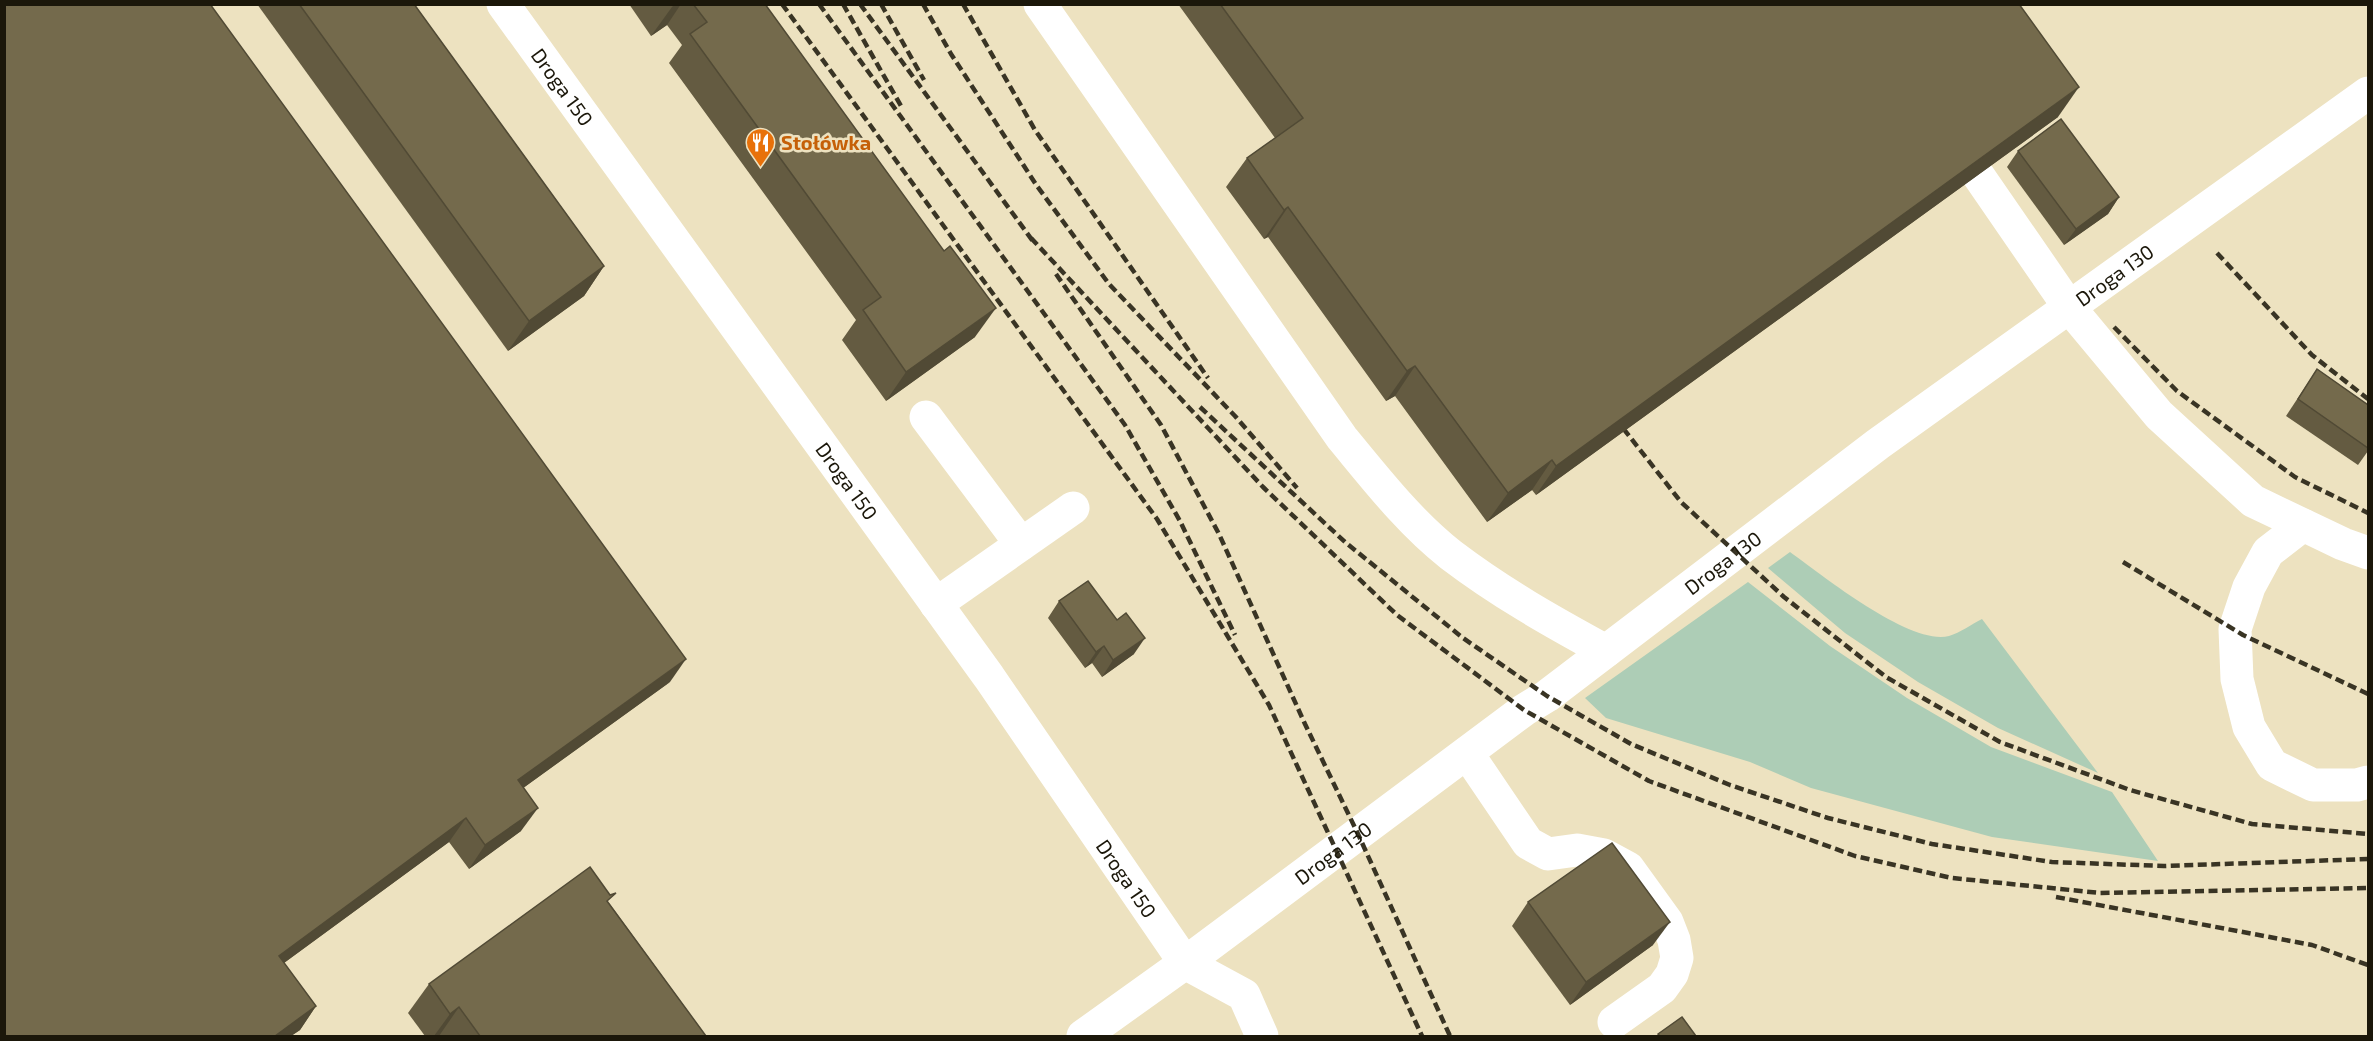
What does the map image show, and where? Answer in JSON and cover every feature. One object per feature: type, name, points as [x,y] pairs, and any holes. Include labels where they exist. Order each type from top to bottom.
[{"type":"lane","name":"Droga 150","points":[[503,4],[989,677],[1185,963]]},
{"type":"lane","points":[[1040,4],[1342,438],[1396,503],[1450,554],[1520,604],[1606,651]]},
{"type":"lane","name":"Droga 130","points":[[1083,1036],[1606,651],[1878,444],[2368,93]]},
{"type":"lane","points":[[1978,175],[2069,307],[2159,416],[2253,501],[2343,544],[2368,553]]},
{"type":"lane","points":[[926,417],[1021,544]]},
{"type":"lane","points":[[936,604],[1073,508]]},
{"type":"lane","points":[[2303,525],[2268,552],[2248,587],[2235,629],[2237,680],[2248,727],[2272,765],[2313,785],[2357,785],[2368,782]]},
{"type":"lane","points":[[1467,753],[1528,843],[1548,854],[1577,850],[1604,855],[1628,868],[1667,922],[1674,940],[1677,958],[1672,974],[1662,988],[1614,1022]]},
{"type":"lane","points":[[1185,963],[1244,995],[1262,1036]]},
{"type":"green space","points":[[1790,552],[1867,606],[1912,630],[1932,636],[1949,636],[1982,619],[2098,773],[1998,728],[1918,682],[1845,633],[1768,568]]},
{"type":"green space","points":[[1748,582],[1830,646],[1907,698],[1991,747],[2112,792],[2158,861],[1992,837],[1811,788],[1750,762],[1606,718],[1585,698]]},
{"type":"building","points":[[4,4],[210,4],[686,659],[518,780],[538,808],[485,845],[466,818],[279,956],[316,1006],[275,1036],[4,1036]]},
{"type":"building","points":[[299,4],[414,4],[604,266],[529,321]]},
{"type":"building","points":[[693,4],[765,4],[944,251],[950,246],[996,308],[906,372],[863,310],[881,297],[690,34],[707,22]]},
{"type":"building","points":[[1220,4],[2019,4],[2079,87],[1556,466],[1552,460],[1508,493],[1415,366],[1407,371],[1288,207],[1284,210],[1247,158],[1303,118]]},
{"type":"building","points":[[2061,119],[2119,197],[2076,229],[2018,151]]},
{"type":"building","points":[[2317,369],[2368,405],[2368,448],[2298,399]]},
{"type":"building","points":[[1088,581],[1117,620],[1126,613],[1145,638],[1113,660],[1104,646],[1096,652],[1059,601]]},
{"type":"building","points":[[1612,843],[1670,922],[1586,982],[1528,902]]},
{"type":"building","points":[[590,867],[610,895],[616,893],[607,901],[706,1036],[480,1036],[459,1007],[450,1014],[429,984]]},
{"type":"building","points":[[1682,1017],[1696,1036],[1660,1036],[1658,1034]]},
{"type":"railway","points":[[782,4],[1157,519],[1269,705],[1422,1036]]},
{"type":"railway","points":[[819,4],[1125,425],[1180,521],[1235,635]]},
{"type":"railway","points":[[843,4],[901,106]]},
{"type":"railway","points":[[860,4],[1035,244]]},
{"type":"railway","points":[[881,4],[924,80]]},
{"type":"railway","points":[[923,4],[951,54],[1037,186],[1109,284],[1235,416],[1297,488]]},
{"type":"railway","points":[[963,4],[1035,130],[1208,378]]},
{"type":"railway","points":[[1031,238],[1263,487],[1397,615],[1524,710],[1649,781],[1855,856],[1952,878],[2100,893],[2368,888]]},
{"type":"railway","points":[[2217,253],[2312,355],[2368,399]]},
{"type":"railway","points":[[1056,274],[1161,425],[1219,534],[1450,1036]]},
{"type":"railway","points":[[2114,327],[2177,391],[2295,477],[2368,513]]},
{"type":"railway","points":[[1200,407],[1345,542],[1463,638],[1547,696],[1631,744],[1730,785],[1828,818],[1932,844],[2052,862],[2164,866],[2368,859]]},
{"type":"railway","points":[[1615,418],[1681,502],[1784,597],[1886,677],[2000,742],[2130,790],[2252,824],[2368,834]]},
{"type":"railway","points":[[2123,562],[2243,635],[2368,694]]},
{"type":"railway","points":[[2056,897],[2312,945],[2368,965]]},
{"type":"place","name":"Stołówka","points":[[760,168]]}]
